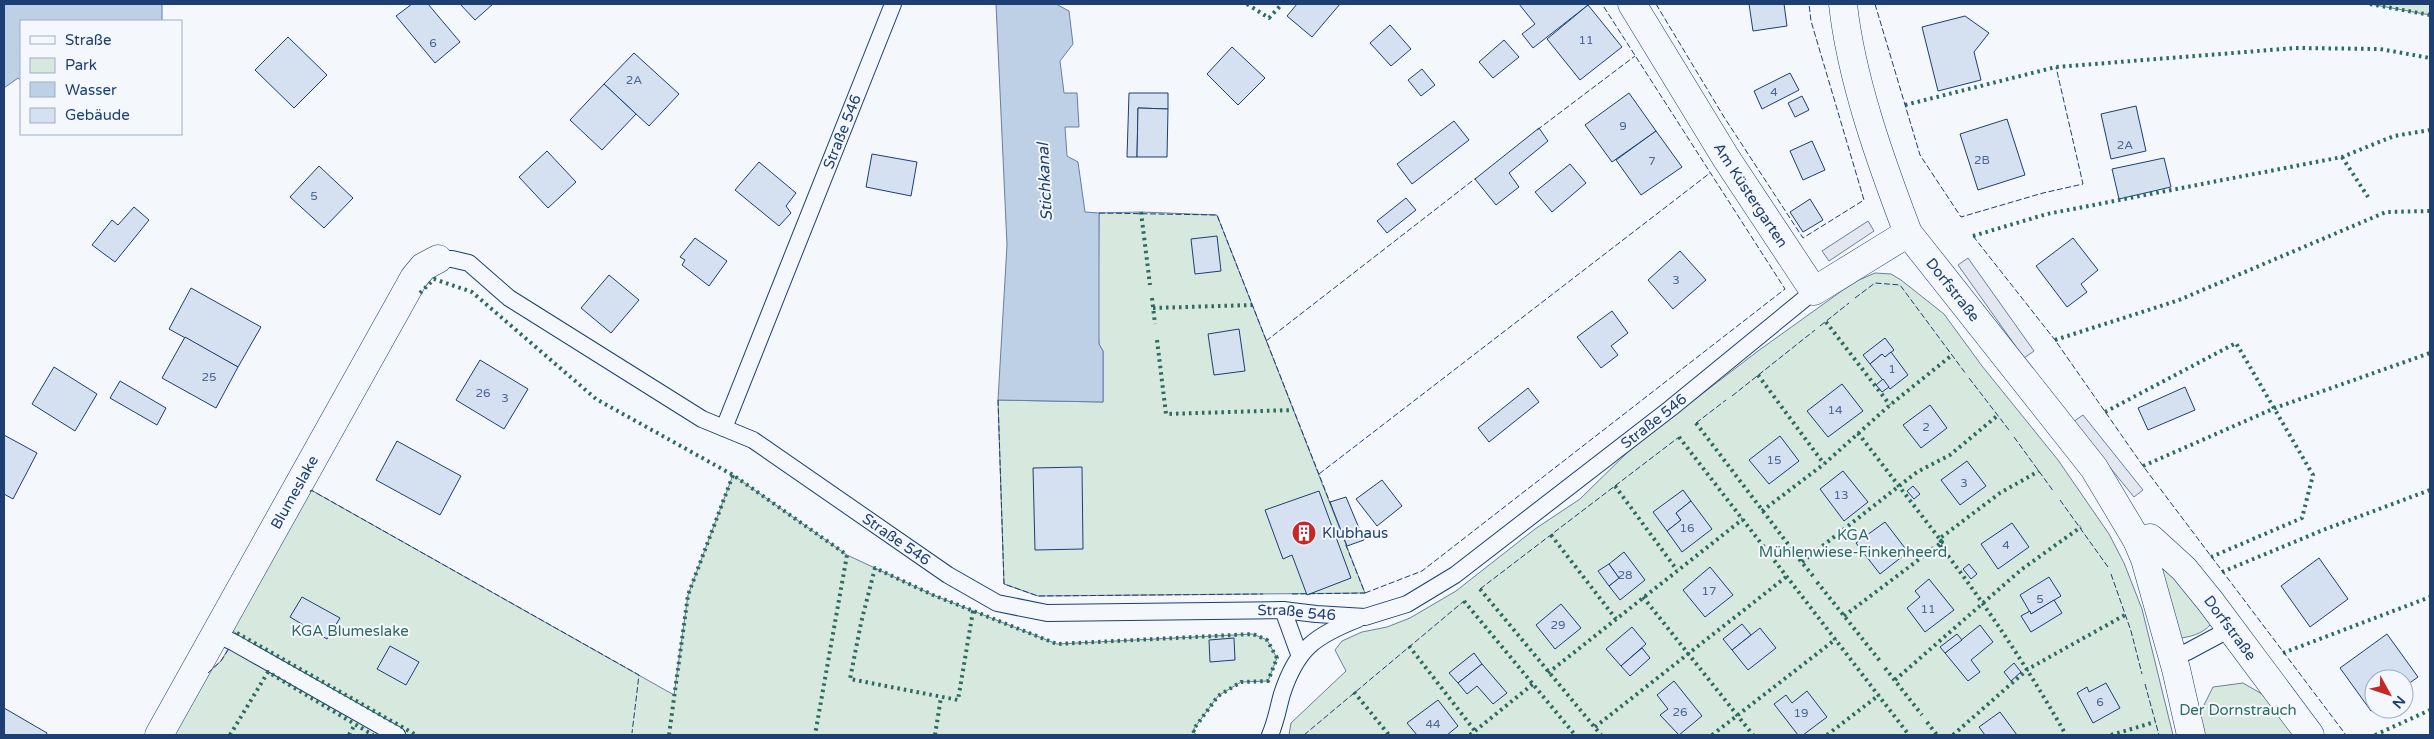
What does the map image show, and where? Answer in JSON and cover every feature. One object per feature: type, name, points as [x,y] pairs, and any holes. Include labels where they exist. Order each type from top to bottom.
[{"type":"street","name":"Am Küstergarten","points":[[1632,4],[1726,158],[1814,291]]},
{"type":"street","name":"Dorfstraße","points":[[1843,4],[1857,78],[1891,188],[1908,232],[2094,468],[2137,540],[2146,559],[2191,735]]},
{"type":"street","points":[[1814,291],[1908,232]]},
{"type":"street","name":"Blumeslake","points":[[159,735],[414,278],[423,267],[438,259]]},
{"type":"street","name":"Dorfstraße","points":[[2137,540],[2150,538],[2184,569],[2310,735]]},
{"type":"lane","name":"Straße 546","points":[[724,428],[893,4]]},
{"type":"lane","name":"Straße 546","points":[[438,259],[452,259],[469,263],[509,298],[702,419],[753,440],[948,575],[997,603],[1047,613],[1283,610],[1365,617],[1407,604],[1455,574],[1671,408],[1814,291]]},
{"type":"lane","points":[[1283,610],[1300,654]]},
{"type":"lane","points":[[1270,735],[1283,692],[1300,654],[1327,631],[1365,617]]},
{"type":"lane","points":[[2172,657],[2204,644],[2230,629]]},
{"type":"lane","points":[[216,634],[397,735]]},
{"type":"green space","points":[[2370,4],[2430,4],[2430,15]]},
{"type":"green space","points":[[1141,212],[1217,215],[1365,593],[1038,596],[1004,584],[998,400],[1103,402],[1103,351],[1099,344],[1098,329],[1099,213]]},
{"type":"green space","name":"KGA Mühlenwiese-Finkenheerd","points":[[1875,273],[1891,274],[1944,314],[1982,366],[2058,460],[2109,534],[2124,563],[2142,609],[2173,735],[1289,735],[1291,723],[1346,671],[1335,650],[1342,641],[1362,632],[1387,627],[1410,618],[1456,591],[1535,529],[1580,499],[1634,446],[1758,351],[1843,290]]},
{"type":"green space","name":"KGA Blumeslake","points":[[733,475],[847,555],[933,595],[1057,644],[1253,634],[1267,640],[1277,658],[1268,681],[1241,682],[1218,696],[1193,730],[1196,735],[171,735],[205,675],[221,661],[237,634],[231,629],[311,490],[674,695],[688,595]]},
{"type":"green space","points":[[2157,553],[2214,620],[2200,633],[2181,638]]},
{"type":"green space","name":"Der Dornstrauch","points":[[2243,683],[2274,701],[2301,735],[2203,735],[2198,717],[2213,687]]},
{"type":"shaded area","points":[[1868,221],[1874,231],[1829,261],[1822,251]]},
{"type":"shaded area","points":[[1968,258],[2034,351],[2024,358],[1958,265]]},
{"type":"shaded area","points":[[2083,415],[2143,490],[2134,497],[2073,422]]},
{"type":"water","points":[[4,4],[162,4],[162,20],[20,20],[20,80],[18,78],[4,88]]},
{"type":"water","name":"Stichkanal","points":[[996,4],[1056,4],[1069,11],[1073,44],[1060,61],[1064,93],[1077,93],[1079,127],[1065,127],[1067,156],[1078,162],[1085,212],[1099,213],[1099,344],[1103,351],[1103,402],[998,400],[1007,245]]},
{"type":"building","points":[[412,4],[428,4],[460,42],[435,63],[396,16]]},
{"type":"building","points":[[460,4],[493,4],[475,20]]},
{"type":"building","points":[[1297,4],[1340,4],[1312,37],[1287,16]]},
{"type":"building","points":[[1519,4],[1588,5],[1533,48],[1522,34],[1535,24]]},
{"type":"building","points":[[1749,4],[1784,4],[1787,26],[1753,31]]},
{"type":"building","points":[[1588,5],[1622,47],[1580,80],[1547,39]]},
{"type":"building","points":[[1965,16],[1989,33],[1974,52],[1981,80],[1938,91],[1922,27]]},
{"type":"building","points":[[1390,25],[1411,49],[1391,66],[1370,43]]},
{"type":"building","points":[[288,37],[327,75],[294,108],[255,70]]},
{"type":"building","points":[[1504,40],[1519,57],[1493,78],[1479,62]]},
{"type":"building","points":[[1232,47],[1265,78],[1238,105],[1207,74]]},
{"type":"building","points":[[634,53],[679,94],[649,126],[604,84]]},
{"type":"building","points":[[1422,69],[1435,85],[1421,96],[1408,80]]},
{"type":"building","points":[[1790,73],[1799,90],[1762,109],[1754,91]]},
{"type":"building","points":[[604,84],[636,114],[602,150],[570,120]]},
{"type":"building","points":[[1129,93],[1168,93],[1168,109],[1138,108],[1137,157],[1127,157]]},
{"type":"building","points":[[1629,93],[1656,131],[1612,162],[1585,125]]},
{"type":"building","points":[[1802,96],[1809,110],[1795,117],[1788,103]]},
{"type":"building","points":[[2136,106],[2146,151],[2111,159],[2101,114]]},
{"type":"building","points":[[1138,108],[1168,109],[1167,157],[1137,157]]},
{"type":"building","points":[[2007,119],[2025,175],[1978,190],[1960,134]]},
{"type":"building","points":[[1454,121],[1469,140],[1412,184],[1397,164]]},
{"type":"building","points":[[1539,128],[1548,141],[1509,173],[1519,187],[1496,205],[1475,179]]},
{"type":"building","points":[[1656,131],[1682,167],[1641,195],[1616,160]]},
{"type":"building","points":[[1812,141],[1825,170],[1803,180],[1790,151]]},
{"type":"building","points":[[547,151],[576,182],[548,208],[519,177]]},
{"type":"building","points":[[872,154],[917,162],[911,196],[866,187]]},
{"type":"building","points":[[2164,158],[2171,187],[2119,199],[2112,169]]},
{"type":"building","points":[[759,162],[796,193],[786,206],[791,213],[779,226],[735,190]]},
{"type":"building","points":[[1570,164],[1586,183],[1552,212],[1535,192]]},
{"type":"building","points":[[319,166],[353,198],[324,228],[290,197]]},
{"type":"building","points":[[1406,198],[1416,210],[1387,233],[1377,221]]},
{"type":"building","points":[[1810,199],[1823,220],[1803,232],[1790,212]]},
{"type":"building","points":[[134,207],[149,220],[115,262],[92,245],[112,220],[118,225]]},
{"type":"building","points":[[1217,236],[1221,271],[1195,274],[1191,239]]},
{"type":"building","points":[[695,238],[727,261],[709,286],[682,265],[685,260],[680,257]]},
{"type":"building","points":[[2073,238],[2098,270],[2081,284],[2087,292],[2067,307],[2036,266]]},
{"type":"building","points":[[1680,251],[1706,280],[1673,309],[1648,280]]},
{"type":"building","points":[[609,275],[639,300],[611,333],[581,308]]},
{"type":"building","points":[[191,288],[261,327],[238,367],[169,329]]},
{"type":"building","points":[[1612,311],[1628,333],[1611,346],[1618,355],[1601,368],[1577,337]]},
{"type":"building","points":[[1239,329],[1245,371],[1214,375],[1208,334]]},
{"type":"building","points":[[185,337],[238,367],[216,408],[162,378]]},
{"type":"building","points":[[1885,338],[1894,350],[1885,357],[1882,354],[1870,364],[1863,355]]},
{"type":"building","points":[[1891,352],[1908,375],[1890,389],[1870,364],[1882,354],[1885,357]]},
{"type":"building","points":[[480,360],[528,389],[504,429],[456,400]]},
{"type":"building","points":[[54,367],[97,394],[75,431],[32,404]]},
{"type":"building","points":[[1883,379],[1889,387],[1882,392],[1876,385]]},
{"type":"building","points":[[120,381],[166,408],[157,425],[110,398]]},
{"type":"building","points":[[1842,384],[1863,411],[1828,437],[1807,411]]},
{"type":"building","points":[[2185,387],[2195,410],[2148,430],[2138,408]]},
{"type":"building","points":[[1528,388],[1539,402],[1489,442],[1478,428]]},
{"type":"building","points":[[1930,405],[1947,428],[1921,448],[1903,425]]},
{"type":"building","points":[[4,435],[37,453],[13,499],[4,494]]},
{"type":"building","points":[[1780,436],[1799,461],[1769,484],[1749,460]]},
{"type":"building","points":[[397,441],[461,476],[440,515],[376,480]]},
{"type":"building","points":[[1967,461],[1986,486],[1960,505],[1941,480]]},
{"type":"building","points":[[1082,467],[1083,549],[1035,550],[1033,468]]},
{"type":"building","points":[[1843,471],[1868,502],[1844,521],[1820,489]]},
{"type":"building","points":[[1382,480],[1402,506],[1377,526],[1356,499]]},
{"type":"building","points":[[1913,486],[1920,494],[1914,499],[1907,491]]},
{"type":"building","points":[[1683,490],[1691,501],[1676,513],[1681,520],[1667,531],[1653,512]]},
{"type":"building","name":"Klubhaus","points":[[1319,491],[1351,578],[1307,595],[1292,555],[1283,559],[1265,510]]},
{"type":"building","points":[[1346,497],[1364,540],[1347,546],[1330,502]]},
{"type":"building","points":[[1691,501],[1712,529],[1682,552],[1667,531],[1681,520],[1676,513]]},
{"type":"building","points":[[1885,522],[1908,552],[1880,574],[1856,543]]},
{"type":"building","points":[[2012,523],[2029,547],[1998,569],[1981,544]]},
{"type":"building","points":[[1624,552],[1645,580],[1620,600],[1609,586],[1619,578],[1609,564]]},
{"type":"building","points":[[2319,558],[2348,599],[2310,627],[2281,586]]},
{"type":"building","points":[[1609,564],[1619,578],[1609,586],[1598,571]]},
{"type":"building","points":[[1969,564],[1977,574],[1971,579],[1963,569]]},
{"type":"building","points":[[1710,567],[1733,595],[1705,617],[1683,590]]},
{"type":"building","points":[[2049,577],[2061,596],[2031,614],[2020,595]]},
{"type":"building","points":[[1929,579],[1954,610],[1925,632],[1907,608],[1920,597],[1915,591]]},
{"type":"building","points":[[302,597],[340,618],[327,639],[290,617]]},
{"type":"building","points":[[2054,600],[2062,613],[2031,632],[2021,616],[2030,611],[2031,614]]},
{"type":"building","points":[[1561,604],[1581,628],[1555,649],[1536,625]]},
{"type":"building","points":[[1742,624],[1751,635],[1732,650],[1723,639]]},
{"type":"building","points":[[1980,625],[1993,642],[1971,660],[1980,672],[1968,681],[1945,653]]},
{"type":"building","points":[[1632,627],[1646,644],[1621,666],[1606,649]]},
{"type":"building","points":[[1760,628],[1776,648],[1748,670],[1732,650]]},
{"type":"building","points":[[1957,634],[1962,640],[1945,653],[1940,647]]},
{"type":"building","points":[[2387,634],[2412,669],[2364,669],[2364,701],[2340,668]]},
{"type":"building","points":[[1234,638],[1235,660],[1210,662],[1209,640]]},
{"type":"building","points":[[390,646],[419,662],[406,685],[377,669]]},
{"type":"building","points":[[1642,648],[1650,658],[1630,676],[1621,666]]},
{"type":"building","points":[[1474,653],[1482,664],[1458,683],[1449,673]]},
{"type":"building","points":[[2014,663],[2021,672],[2011,681],[2004,672]]},
{"type":"building","points":[[1482,664],[1507,693],[1493,704],[1477,686],[1467,694],[1458,683]]},
{"type":"building","points":[[2414,671],[2418,677],[2414,680]]},
{"type":"building","points":[[1674,681],[1702,716],[1679,735],[1660,715],[1668,709],[1657,695]]},
{"type":"building","points":[[2106,683],[2120,708],[2093,723],[2077,693],[2087,687],[2089,692]]},
{"type":"building","points":[[1807,691],[1827,717],[1803,735],[1798,735],[1774,704],[1786,695],[1792,703]]},
{"type":"building","points":[[1438,700],[1458,726],[1447,735],[1417,735],[1407,723]]},
{"type":"building","points":[[4,708],[47,733],[46,735],[4,735]]},
{"type":"building","points":[[2000,712],[2017,735],[1985,735],[1979,727]]},
{"type":"hedge","points":[[1247,4],[1269,18],[1282,4]]},
{"type":"hedge","points":[[2370,4],[2430,15]]},
{"type":"hedge","points":[[1905,105],[2056,67],[2296,48],[2380,49],[2430,58]]},
{"type":"hedge","points":[[1973,236],[2047,214],[2342,157],[2394,136],[2430,130]]},
{"type":"hedge","points":[[2342,157],[2368,197]]},
{"type":"hedge","points":[[2055,340],[2179,300],[2386,212],[2430,211]]},
{"type":"hedge","points":[[1141,212],[1150,285]]},
{"type":"hedge","points":[[420,293],[434,279],[472,292],[596,399],[733,475],[847,555],[815,735]]},
{"type":"hedge","points":[[1152,298],[1155,324]]},
{"type":"hedge","points":[[1153,308],[1252,305]]},
{"type":"hedge","points":[[1826,322],[1890,405]]},
{"type":"hedge","points":[[1157,340],[1166,414],[1293,410]]},
{"type":"hedge","points":[[2105,412],[2236,343],[2313,475],[2302,518],[2211,557]]},
{"type":"hedge","points":[[2143,466],[2275,408],[2430,353]]},
{"type":"hedge","points":[[1762,511],[1824,464],[1890,405],[1952,355]]},
{"type":"hedge","points":[[1758,375],[1824,464]]},
{"type":"hedge","points":[[1802,562],[1917,472],[1950,455],[1997,416]]},
{"type":"hedge","points":[[1696,423],[1791,548]]},
{"type":"hedge","points":[[1858,433],[1942,542],[1939,544],[2006,637],[2066,735]]},
{"type":"hedge","points":[[1679,437],[1909,735]]},
{"type":"hedge","points":[[1844,616],[1942,542],[1939,539],[2000,493],[2039,471]]},
{"type":"hedge","points":[[669,735],[688,595],[733,475]]},
{"type":"hedge","points":[[1615,486],[1677,570]]},
{"type":"hedge","points":[[2222,572],[2323,530],[2430,490]]},
{"type":"hedge","points":[[1548,673],[1743,519]]},
{"type":"hedge","points":[[1895,680],[2022,569],[2081,527]]},
{"type":"hedge","points":[[1551,535],[1616,619]]},
{"type":"hedge","points":[[1795,554],[1813,576]]},
{"type":"hedge","points":[[973,611],[958,700],[850,679],[861,623],[875,568],[933,595],[1057,644],[1253,634],[1267,640],[1277,658],[1268,681],[1241,682],[1218,696],[1193,730],[1196,735]]},
{"type":"hedge","points":[[1595,727],[1786,577]]},
{"type":"hedge","points":[[1817,582],[1880,661]]},
{"type":"hedge","points":[[1480,589],[1601,735]]},
{"type":"hedge","points":[[1643,597],[1753,735]]},
{"type":"hedge","points":[[2283,653],[2430,597]]},
{"type":"hedge","points":[[1464,601],[1575,735]]},
{"type":"hedge","points":[[1953,735],[2028,669],[2125,615]]},
{"type":"hedge","points":[[237,633],[416,735]]},
{"type":"hedge","points":[[1712,735],[1836,639]]},
{"type":"hedge","points":[[1409,646],[1475,731]]},
{"type":"hedge","points":[[1885,668],[1922,715]]},
{"type":"hedge","points":[[230,735],[268,672],[373,735]]},
{"type":"hedge","points":[[1470,735],[1533,684]]},
{"type":"hedge","points":[[1354,692],[1389,735]]},
{"type":"hedge","points":[[1827,735],[1879,695]]},
{"type":"hedge","points":[[935,735],[941,697]]},
{"type":"hedge","points":[[2375,735],[2430,710]]},
{"type":"hedge","points":[[1927,722],[1937,735]]},
{"type":"hedge","points":[[2111,735],[2155,722]]},
{"type":"hedge","points":[[349,735],[355,724]]},
{"type":"fence","points":[[1365,593],[1422,571],[1785,289],[1602,4]]},
{"type":"fence","points":[[1656,4],[1724,117],[1803,238],[1864,200],[1811,21],[1809,4]]},
{"type":"fence","points":[[1875,4],[1920,155],[1961,217],[2043,193],[2083,184],[2056,67]]},
{"type":"fence","points":[[1537,130],[1635,56]]},
{"type":"fence","points":[[1319,474],[1710,173]]},
{"type":"fence","points":[[1266,341],[1476,178]]},
{"type":"fence","points":[[1099,213],[1217,215],[1331,505]]},
{"type":"fence","points":[[1973,236],[2055,340],[2143,466],[2346,735]]},
{"type":"fence","points":[[1855,298],[1875,283],[1900,285],[1966,374]]},
{"type":"fence","points":[[1820,326],[1849,303]]},
{"type":"fence","points":[[1732,396],[1815,330]]},
{"type":"fence","points":[[1969,378],[2009,430]]},
{"type":"fence","points":[[998,400],[1004,584],[1038,596],[1263,594]]},
{"type":"fence","points":[[1696,423],[1726,400]]},
{"type":"fence","points":[[1480,589],[1679,437]]},
{"type":"fence","points":[[2014,437],[2054,492]]},
{"type":"fence","points":[[310,492],[311,490],[639,675],[632,733]]},
{"type":"fence","points":[[2060,500],[2108,567]]},
{"type":"fence","points":[[1292,594],[1365,593],[1345,543]]},
{"type":"fence","points":[[2111,574],[2131,631],[2142,674]]},
{"type":"fence","points":[[1304,735],[1464,601]]},
{"type":"fence","points":[[208,673],[221,661],[230,647]]},
{"type":"fence","points":[[2145,684],[2159,735]]},
{"type":"place","name":"Klubhaus","points":[[1304,533]]}]
